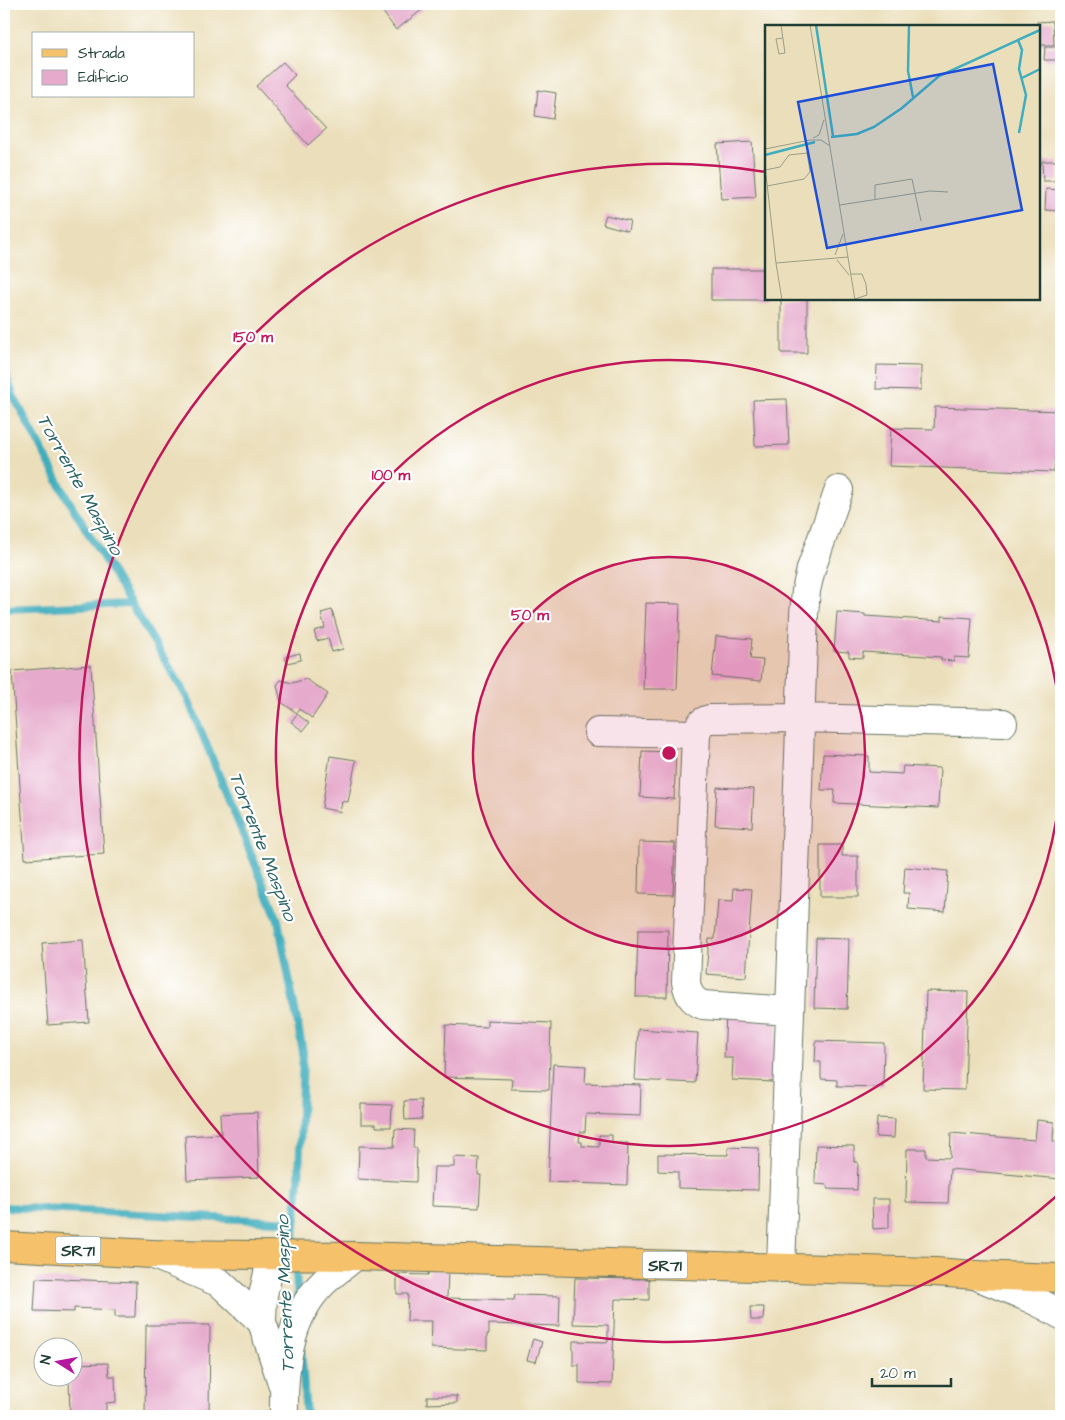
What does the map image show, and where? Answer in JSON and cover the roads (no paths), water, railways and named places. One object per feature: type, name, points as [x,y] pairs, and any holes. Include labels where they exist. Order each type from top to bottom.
[{"type":"main road","name":"SR71","points":[[4,1246],[152,1254],[355,1256],[925,1272],[975,1276],[1061,1278]]},
{"type":"street","points":[[781,1268],[804,614],[811,568],[838,490]]},
{"type":"street","points":[[790,1011],[703,1005],[696,1002],[687,991],[696,734],[698,726],[704,720],[710,718],[800,718],[1003,724]]},
{"type":"street","points":[[598,732],[696,734]]},
{"type":"street","points":[[152,1254],[220,1283],[262,1322]]},
{"type":"street","points":[[279,1255],[268,1274],[263,1295],[262,1322],[283,1386]]},
{"type":"street","points":[[284,1416],[283,1386],[290,1343],[302,1309],[322,1284],[355,1256]]},
{"type":"street","points":[[975,1276],[1025,1296],[1061,1315]]},
{"type":"waterway","name":"Torrente Maspino","points":[[4,369],[13,395],[66,496],[187,697],[278,920],[303,1052],[299,1180],[294,1235],[295,1250]]},
{"type":"waterway","points":[[4,609],[131,604]]},
{"type":"waterway","points":[[4,1207],[295,1222]]},
{"type":"waterway","name":"Torrente Maspino","points":[[295,1261],[298,1302]]},
{"type":"waterway","name":"Torrente Maspino","points":[[301,1346],[306,1416]]}]
